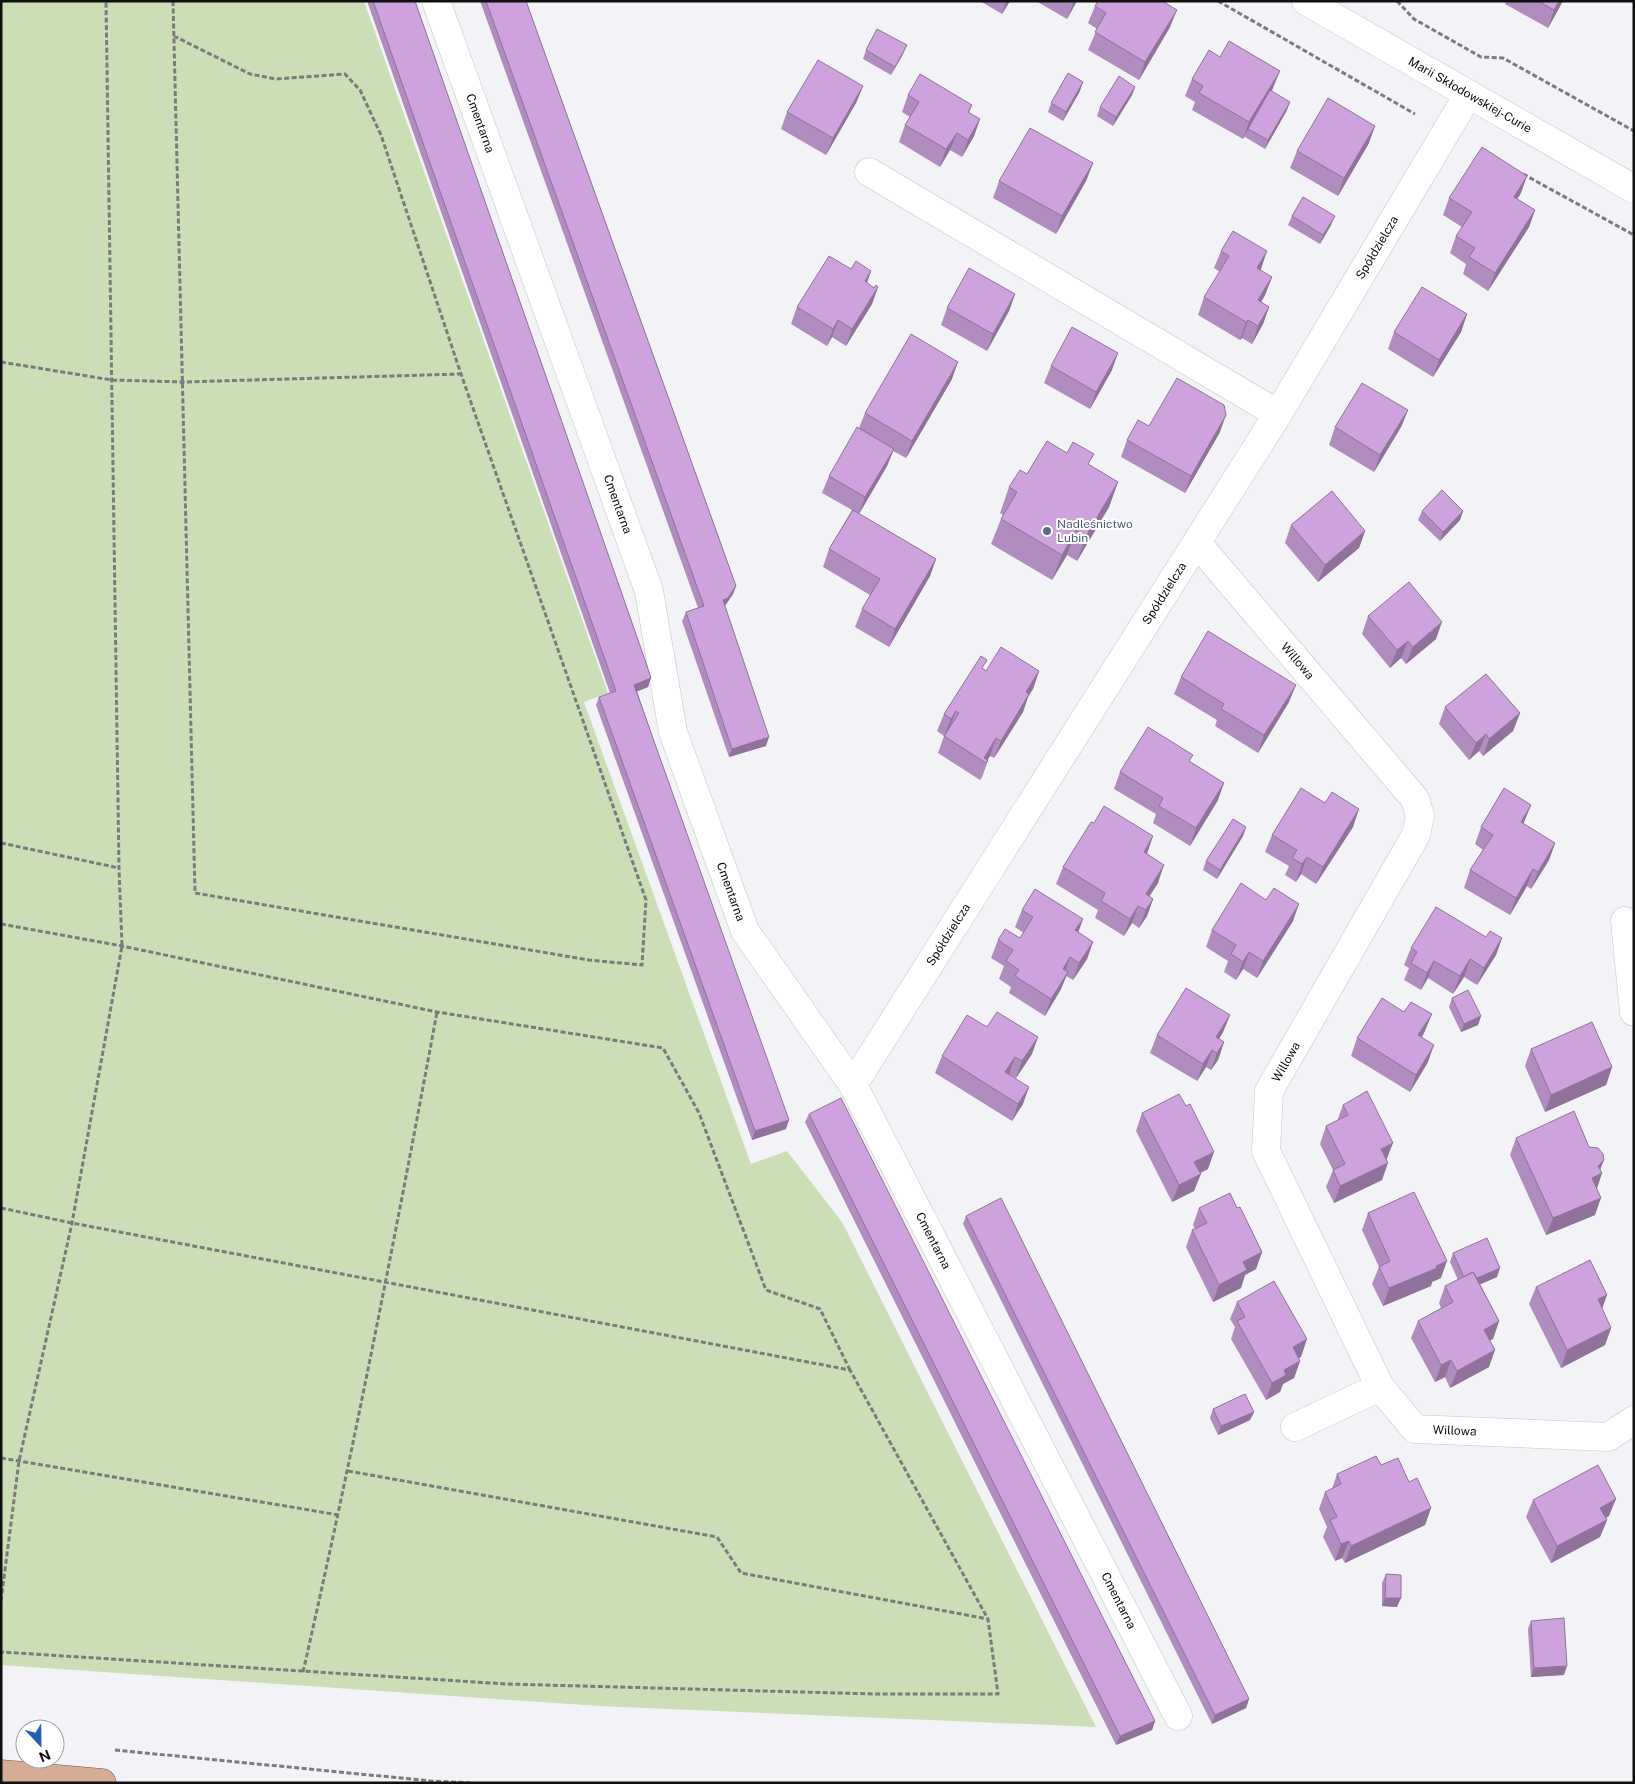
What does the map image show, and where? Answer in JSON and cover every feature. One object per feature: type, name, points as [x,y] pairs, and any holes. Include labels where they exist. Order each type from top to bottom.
[{"type":"main road","points":[[1,1774],[102,1783]]},
{"type":"street","name":"Cmentarna","points":[[436,1],[649,591],[673,732],[745,931],[853,1085],[1178,1716]]},
{"type":"street","name":"Marii Skłodowskiej-Curie","points":[[1306,1],[1634,189]]},
{"type":"street","name":"Spółdzielcza","points":[[853,1085],[1278,414],[1468,95]]},
{"type":"street","points":[[869,172],[1278,414]]},
{"type":"street","name":"Willowa","points":[[1197,543],[1415,799],[1420,816],[1416,835],[1269,1091],[1266,1151],[1380,1386],[1415,1429],[1608,1437],[1634,1420]]},
{"type":"street","points":[[1625,921],[1634,1012]]},
{"type":"street","points":[[1295,1427],[1380,1386]]},
{"type":"path","points":[[1,1601],[19,1462],[72,1223],[122,946],[119,868],[106,1]]},
{"type":"path","points":[[173,1],[174,36],[184,382],[195,893],[589,960],[642,965],[646,900],[461,374],[380,134],[360,90],[345,74],[276,79],[250,74],[174,36]]},
{"type":"path","points":[[1218,1],[1446,131]]},
{"type":"path","points":[[1397,1],[1414,19],[1482,57],[1503,58],[1634,131]]},
{"type":"path","points":[[1523,174],[1634,236]]},
{"type":"path","points":[[1,362],[112,380],[184,382],[461,374]]},
{"type":"path","points":[[1,844],[119,868]]},
{"type":"path","points":[[1,924],[122,946],[437,1012],[663,1048],[699,1113],[766,1290],[820,1309],[850,1370],[988,1619],[998,1694],[875,1694],[507,1684],[1,1652]]},
{"type":"path","points":[[303,1672],[348,1472],[437,1012]]},
{"type":"path","points":[[1,1208],[386,1283],[850,1370]]},
{"type":"path","points":[[1,1458],[339,1515]]},
{"type":"path","points":[[348,1472],[717,1536],[741,1573],[988,1619]]},
{"type":"path","points":[[107,1749],[421,1780],[471,1783]]},
{"type":"green space","points":[[1,1],[364,1],[608,693],[584,702],[751,1164],[787,1151],[842,1222],[1096,1727],[599,1706],[1,1665]]},
{"type":"building","points":[[373,1],[415,1],[645,660],[651,678],[634,685],[789,1120],[755,1131],[599,697],[616,691]]},
{"type":"building","points":[[486,1],[526,1],[736,586],[728,598],[723,600],[769,737],[732,749],[686,612],[704,606]]},
{"type":"building","points":[[1098,1],[1162,1],[1177,10],[1145,62],[1095,32],[1106,13],[1095,6]]},
{"type":"building","points":[[1538,1],[1559,1],[1554,10]]},
{"type":"building","points":[[877,29],[907,45],[895,67],[866,50]]},
{"type":"building","points":[[1229,41],[1280,71],[1249,122],[1199,93],[1203,86],[1192,79],[1209,50],[1220,57]]},
{"type":"building","points":[[818,60],[863,86],[833,138],[787,112]]},
{"type":"building","points":[[1068,73],[1083,82],[1066,112],[1051,103]]},
{"type":"building","points":[[920,74],[972,105],[968,112],[980,119],[968,140],[957,133],[946,149],[905,125],[919,102],[908,95]]},
{"type":"building","points":[[1119,76],[1135,87],[1116,117],[1100,107]]},
{"type":"building","points":[[1270,90],[1290,102],[1268,140],[1248,129]]},
{"type":"building","points":[[1328,98],[1375,126],[1344,178],[1297,151]]},
{"type":"building","points":[[1030,128],[1093,163],[1062,216],[999,181]]},
{"type":"building","points":[[1482,147],[1527,176],[1514,197],[1535,210],[1495,273],[1469,257],[1475,248],[1456,236],[1472,212],[1449,198]]},
{"type":"building","points":[[1303,197],[1335,216],[1323,235],[1292,216]]},
{"type":"building","points":[[1233,231],[1267,251],[1257,268],[1272,277],[1258,300],[1269,307],[1258,326],[1248,320],[1246,322],[1204,297],[1229,256],[1221,251]]},
{"type":"building","points":[[829,256],[851,269],[856,261],[871,271],[865,281],[874,288],[876,285],[878,287],[852,329],[838,320],[833,329],[797,307]]},
{"type":"building","points":[[969,268],[1015,294],[993,334],[947,308]]},
{"type":"building","points":[[1422,287],[1467,314],[1439,360],[1394,332]]},
{"type":"building","points":[[1072,327],[1118,353],[1096,392],[1051,366]]},
{"type":"building","points":[[911,334],[958,362],[912,441],[865,413]]},
{"type":"building","points":[[1177,378],[1224,405],[1226,415],[1191,476],[1127,440],[1138,420],[1149,426]]},
{"type":"building","points":[[1362,383],[1408,410],[1380,455],[1335,427]]},
{"type":"building","points":[[857,427],[894,449],[865,497],[829,476]]},
{"type":"building","name":"Nadleśnictwo Lubin","points":[[1047,441],[1067,453],[1073,442],[1094,454],[1088,464],[1118,482],[1086,536],[1076,530],[1062,555],[1001,519],[1017,492],[1009,487],[1020,470],[1027,474]]},
{"type":"building","points":[[1442,490],[1463,511],[1443,532],[1422,511]]},
{"type":"building","points":[[1332,491],[1365,531],[1325,565],[1291,525]]},
{"type":"building","points":[[853,510],[936,559],[895,629],[862,609],[880,579],[829,549]]},
{"type":"building","points":[[1409,582],[1442,622],[1413,647],[1408,641],[1397,650],[1368,616]]},
{"type":"building","points":[[1208,631],[1296,685],[1264,735],[1221,709],[1224,704],[1181,677]]},
{"type":"building","points":[[1001,647],[1039,671],[1026,692],[1029,694],[1001,741],[996,738],[984,758],[988,760],[986,763],[944,736],[959,713],[956,711],[951,719],[944,714],[981,656],[987,660],[982,668],[986,671]]},
{"type":"building","points":[[1486,674],[1520,713],[1489,739],[1486,734],[1476,743],[1445,707]]},
{"type":"building","points":[[1148,727],[1193,755],[1189,761],[1224,783],[1196,828],[1159,806],[1163,798],[1120,772]]},
{"type":"building","points":[[1301,788],[1325,803],[1332,792],[1359,809],[1323,867],[1307,857],[1302,864],[1292,858],[1297,850],[1272,835]]},
{"type":"building","points":[[1504,788],[1531,805],[1521,822],[1555,843],[1538,872],[1533,869],[1516,898],[1470,870],[1493,835],[1481,827]]},
{"type":"building","points":[[1104,806],[1153,836],[1144,852],[1164,865],[1146,894],[1153,899],[1146,910],[1138,906],[1130,919],[1101,901],[1105,893],[1063,867],[1091,822],[1094,823]]},
{"type":"building","points":[[1233,819],[1246,827],[1220,870],[1206,861]]},
{"type":"building","points":[[1241,883],[1266,900],[1274,888],[1299,904],[1263,961],[1249,952],[1243,962],[1231,954],[1236,945],[1212,930]]},
{"type":"building","points":[[1035,889],[1083,919],[1075,930],[1093,942],[1079,963],[1070,957],[1063,969],[1068,972],[1051,999],[1015,976],[1019,970],[1006,961],[1013,950],[998,940],[1005,929],[1020,938],[1033,917],[1022,910]]},
{"type":"building","points":[[1436,907],[1486,937],[1490,931],[1502,938],[1484,968],[1470,959],[1460,976],[1434,961],[1427,973],[1411,963],[1417,952],[1411,948]]},
{"type":"building","points":[[1186,988],[1230,1015],[1216,1037],[1224,1042],[1217,1053],[1212,1050],[1203,1064],[1157,1035]]},
{"type":"building","points":[[1468,990],[1481,1016],[1464,1024],[1452,998]]},
{"type":"building","points":[[1382,998],[1404,1012],[1411,1002],[1432,1014],[1418,1035],[1434,1045],[1416,1075],[1357,1038]]},
{"type":"building","points":[[997,1012],[1038,1037],[1022,1061],[1015,1057],[1005,1072],[1029,1087],[1018,1104],[942,1056],[967,1015],[987,1027]]},
{"type":"building","points":[[1592,1022],[1612,1067],[1551,1095],[1531,1049]]},
{"type":"building","points":[[1367,1091],[1393,1143],[1381,1149],[1388,1163],[1340,1186],[1333,1170],[1345,1164],[1326,1126],[1348,1115],[1343,1105]]},
{"type":"building","points":[[1179,1094],[1186,1106],[1190,1104],[1214,1152],[1194,1162],[1201,1174],[1179,1185],[1142,1113]]},
{"type":"building","points":[[841,1098],[1155,1721],[1120,1736],[809,1114]]},
{"type":"building","points":[[1574,1111],[1589,1147],[1598,1148],[1603,1154],[1604,1160],[1598,1166],[1602,1173],[1592,1178],[1601,1198],[1553,1218],[1516,1138]]},
{"type":"building","points":[[1414,1192],[1447,1261],[1436,1266],[1437,1268],[1389,1288],[1379,1267],[1390,1261],[1368,1213]]},
{"type":"building","points":[[1230,1193],[1237,1208],[1240,1207],[1262,1252],[1243,1262],[1247,1270],[1219,1285],[1192,1230],[1207,1223],[1199,1208]]},
{"type":"building","points":[[1001,1198],[1249,1699],[1215,1715],[966,1216]]},
{"type":"building","points":[[1487,1238],[1500,1268],[1477,1278],[1473,1272],[1464,1277],[1453,1253]]},
{"type":"building","points":[[1590,1260],[1607,1295],[1598,1299],[1611,1328],[1567,1350],[1536,1287]]},
{"type":"building","points":[[1473,1272],[1499,1321],[1484,1330],[1495,1350],[1457,1371],[1451,1360],[1441,1365],[1418,1321],[1453,1302],[1445,1286]]},
{"type":"building","points":[[1274,1281],[1307,1339],[1293,1347],[1300,1361],[1284,1370],[1286,1375],[1272,1383],[1237,1321],[1245,1317],[1237,1302]]},
{"type":"building","points":[[1245,1394],[1254,1412],[1221,1426],[1213,1409]]},
{"type":"building","points":[[1376,1456],[1381,1465],[1398,1458],[1409,1482],[1417,1478],[1431,1508],[1351,1546],[1349,1541],[1341,1544],[1330,1520],[1337,1517],[1325,1492],[1341,1484],[1337,1474]]},
{"type":"building","points":[[1598,1465],[1616,1499],[1600,1508],[1607,1520],[1557,1546],[1533,1500]]},
{"type":"building","points":[[1386,1574],[1401,1575],[1401,1598],[1385,1598]]},
{"type":"building","points":[[1564,1618],[1567,1666],[1534,1668],[1531,1621]]},
{"type":"place","name":"Nadleśnictwo Lubin","points":[[1047,531]]}]
